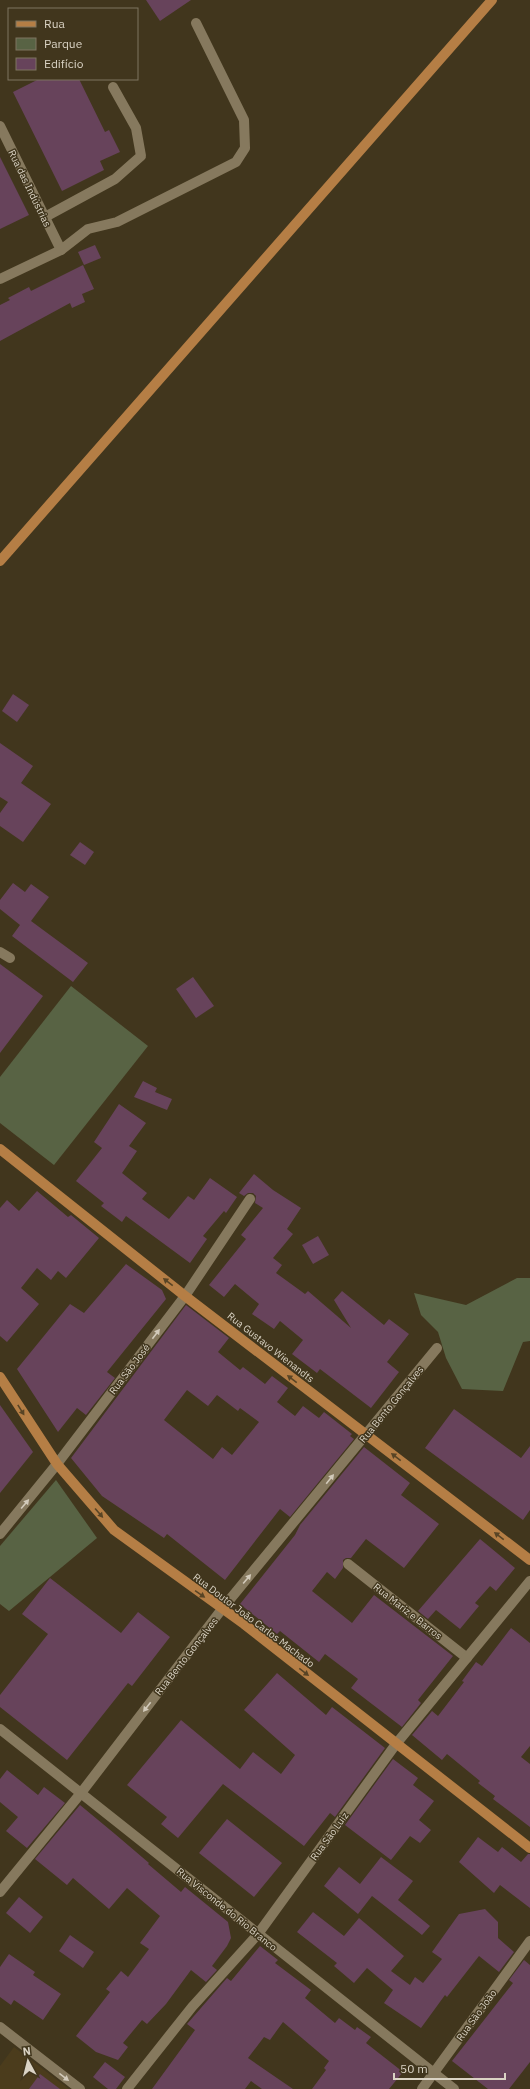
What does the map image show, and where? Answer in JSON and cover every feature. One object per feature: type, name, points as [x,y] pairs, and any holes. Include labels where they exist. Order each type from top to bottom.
[{"type":"main road","points":[[0,561],[491,0]]},
{"type":"main road","points":[[0,556],[20,537]]},
{"type":"main road","name":"Rua Gustavo Wienandts","points":[[0,1149],[185,1296],[530,1560]]},
{"type":"main road","name":"Rua Doutor João Carlos Machado","points":[[0,1377],[57,1464],[114,1530],[222,1609],[530,1848]]},
{"type":"street","points":[[0,279],[61,250],[88,229],[117,222],[236,162],[245,148],[244,120],[196,23]]},
{"type":"street","points":[[45,217],[115,179],[141,156],[136,128],[113,87]]},
{"type":"street","name":"Rua das Indústrias","points":[[0,126],[61,250]]},
{"type":"street","points":[[0,952],[10,958]]},
{"type":"street","name":"Rua São José","points":[[0,1534],[57,1464],[185,1296],[250,1199]]},
{"type":"street","name":"Rua Bento Gonçalves","points":[[0,1892],[81,1793],[222,1609],[437,1348]]},
{"type":"street","name":"Rua Mariz e Barros","points":[[348,1564],[467,1658]]},
{"type":"street","name":"Rua São Luiz","points":[[127,2089],[192,2007],[258,1934],[396,1744],[530,1581]]},
{"type":"street","name":"Rua Visconde do Rio Branco","points":[[0,1729],[454,2089]]},
{"type":"street","name":"Rua São João","points":[[422,2089],[530,1941]]},
{"type":"street","points":[[0,2027],[80,2089]]},
{"type":"shaded area","points":[[14,2047],[69,2089],[0,2089],[0,2066]]},
{"type":"green space","points":[[71,986],[148,1046],[54,1165],[0,1123],[0,1077]]},
{"type":"green space","points":[[517,1278],[530,1278],[530,1341],[523,1342],[503,1391],[462,1389],[446,1358],[438,1332],[421,1315],[414,1293],[466,1305]]},
{"type":"green space","points":[[56,1480],[97,1538],[9,1611],[0,1604],[0,1546]]},
{"type":"building","points":[[146,0],[191,0],[160,21]]},
{"type":"building","points":[[37,80],[79,80],[105,132],[109,130],[120,152],[100,161],[104,170],[62,191],[13,92]]},
{"type":"building","points":[[0,157],[29,215],[0,229]]},
{"type":"building","points":[[95,245],[101,258],[84,265],[78,252]]},
{"type":"building","points":[[83,265],[94,289],[82,294],[85,302],[72,308],[70,303],[0,341],[0,305],[10,300],[8,298],[29,287],[31,291]]},
{"type":"building","points":[[13,694],[29,705],[17,722],[2,711]]},
{"type":"building","points":[[0,743],[33,766],[21,783],[51,804],[23,842],[0,826],[0,813],[8,802],[0,797]]},
{"type":"building","points":[[80,842],[94,852],[85,865],[70,855]]},
{"type":"building","points":[[13,883],[25,892],[31,884],[49,897],[31,921],[88,963],[73,982],[12,936],[20,925],[0,909],[0,900]]},
{"type":"building","points":[[0,964],[43,996],[0,1053]]},
{"type":"building","points":[[193,977],[214,1006],[196,1018],[176,989]]},
{"type":"building","points":[[143,1081],[157,1088],[155,1092],[172,1099],[167,1110],[134,1097]]},
{"type":"building","points":[[119,1104],[146,1123],[129,1146],[137,1151],[122,1173],[147,1193],[142,1199],[169,1219],[188,1196],[194,1200],[210,1178],[237,1197],[226,1213],[224,1211],[203,1236],[207,1239],[190,1263],[126,1216],[122,1222],[101,1206],[104,1203],[76,1181],[102,1148],[94,1142]]},
{"type":"building","points":[[254,1174],[273,1190],[301,1208],[287,1229],[293,1234],[273,1258],[282,1265],[276,1273],[305,1294],[308,1291],[351,1328],[334,1300],[342,1291],[384,1325],[389,1319],[409,1334],[387,1362],[399,1372],[371,1408],[320,1369],[317,1373],[292,1354],[303,1340],[280,1321],[274,1329],[252,1314],[259,1304],[235,1284],[224,1297],[209,1285],[246,1239],[241,1235],[263,1208],[255,1203],[256,1196],[253,1193],[248,1193],[244,1196],[239,1193]]},
{"type":"building","points":[[37,1191],[68,1217],[71,1215],[99,1238],[66,1278],[58,1271],[51,1280],[37,1268],[21,1288],[39,1304],[7,1342],[0,1336],[0,1208],[7,1200],[19,1211]]},
{"type":"building","points":[[318,1236],[329,1255],[313,1264],[302,1245]]},
{"type":"building","points":[[126,1264],[162,1290],[166,1299],[107,1372],[115,1378],[86,1415],[77,1408],[58,1432],[17,1369],[70,1304],[84,1313]]},
{"type":"building","points":[[186,1305],[229,1338],[218,1352],[240,1370],[243,1367],[265,1384],[272,1376],[288,1388],[277,1402],[295,1416],[303,1406],[319,1418],[324,1412],[352,1434],[350,1436],[354,1439],[290,1517],[280,1509],[225,1580],[167,1534],[164,1538],[102,1496],[71,1458]],"holes":[[[187,1390],[208,1406],[217,1395],[238,1411],[240,1408],[259,1422],[232,1455],[222,1447],[213,1459],[164,1420]]]},
{"type":"building","points":[[0,1405],[33,1452],[0,1493]]},
{"type":"building","points":[[454,1409],[521,1458],[530,1446],[530,1510],[523,1520],[425,1448]]},
{"type":"building","points":[[364,1447],[410,1483],[401,1495],[439,1524],[404,1568],[366,1539],[351,1558],[346,1558],[343,1560],[343,1568],[335,1579],[327,1572],[312,1591],[352,1623],[374,1595],[453,1656],[418,1700],[421,1703],[402,1727],[351,1688],[358,1679],[325,1654],[319,1662],[280,1631],[277,1634],[240,1604],[295,1535],[300,1525]]},
{"type":"building","points":[[480,1539],[515,1568],[496,1591],[490,1586],[475,1603],[479,1606],[460,1629],[436,1610],[428,1619],[418,1611]]},
{"type":"building","points":[[50,1578],[121,1633],[138,1612],[170,1637],[132,1686],[128,1683],[67,1760],[0,1707],[0,1695],[48,1634],[22,1614]]},
{"type":"building","points":[[511,1628],[530,1643],[530,1746],[521,1757],[530,1764],[530,1827],[493,1799],[495,1796],[478,1783],[480,1781],[447,1754],[442,1760],[412,1735],[432,1711],[438,1716],[464,1682],[462,1681],[476,1662],[482,1666]]},
{"type":"building","points":[[277,1673],[326,1715],[332,1707],[385,1748],[335,1817],[330,1813],[304,1846],[223,1784],[178,1838],[161,1824],[167,1817],[127,1785],[181,1720],[240,1769],[253,1752],[281,1774],[295,1755],[244,1710]]},
{"type":"building","points":[[393,1759],[418,1778],[413,1785],[434,1801],[419,1820],[431,1830],[420,1843],[410,1836],[391,1860],[345,1825]]},
{"type":"building","points":[[7,1770],[38,1795],[44,1787],[65,1803],[27,1848],[6,1831],[18,1817],[0,1802],[0,1779]]},
{"type":"building","points":[[80,1805],[181,1892],[185,1887],[228,1922],[231,1938],[212,1966],[217,1970],[206,1982],[191,1970],[166,2004],[147,2024],[142,2020],[123,2043],[128,2047],[118,2060],[96,2052],[76,2036],[110,1992],[106,1989],[121,1971],[128,1977],[149,1949],[140,1943],[160,1916],[127,1888],[109,1909],[73,1878],[67,1885],[35,1859]]},
{"type":"building","points":[[227,1819],[282,1863],[254,1897],[199,1853]]},
{"type":"building","points":[[478,1837],[498,1852],[502,1847],[521,1862],[528,1854],[530,1854],[530,1908],[500,1885],[494,1893],[459,1862]]},
{"type":"building","points":[[381,1857],[413,1881],[398,1900],[430,1926],[422,1935],[372,1896],[358,1914],[324,1886],[339,1867],[360,1884]]},
{"type":"building","points":[[19,1897],[43,1917],[30,1933],[6,1913]]},
{"type":"building","points":[[485,1909],[498,1922],[498,1938],[514,1952],[499,1972],[479,1956],[447,1997],[445,1995],[421,2028],[384,2003],[393,1990],[367,1968],[354,1983],[334,1966],[337,1963],[297,1932],[313,1912],[344,1936],[359,1918],[404,1956],[391,1971],[410,1985],[415,1977],[423,1983],[442,1959],[432,1952],[459,1914]]},
{"type":"building","points":[[70,1935],[94,1952],[83,1968],[59,1951]]},
{"type":"building","points":[[260,1946],[278,1960],[275,1963],[311,1990],[305,1998],[335,2023],[339,2018],[355,2030],[357,2027],[371,2037],[366,2043],[403,2072],[389,2089],[312,2089],[326,2070],[324,2068],[329,2061],[283,2022],[270,2040],[264,2037],[248,2058],[293,2089],[262,2089],[251,2081],[245,2089],[152,2089],[195,2030],[187,2024],[227,1978],[231,1981]]},
{"type":"building","points":[[9,1954],[35,1972],[33,1975],[61,1994],[43,2020],[14,2000],[11,2005],[0,1997],[0,1967]]},
{"type":"building","points":[[524,1960],[530,1965],[530,2062],[509,2089],[488,2089],[452,2061],[513,1983],[509,1980]]},
{"type":"building","points":[[105,2062],[125,2077],[116,2089],[108,2089],[93,2077]]},
{"type":"building","points":[[40,2074],[60,2089],[29,2089]]}]
